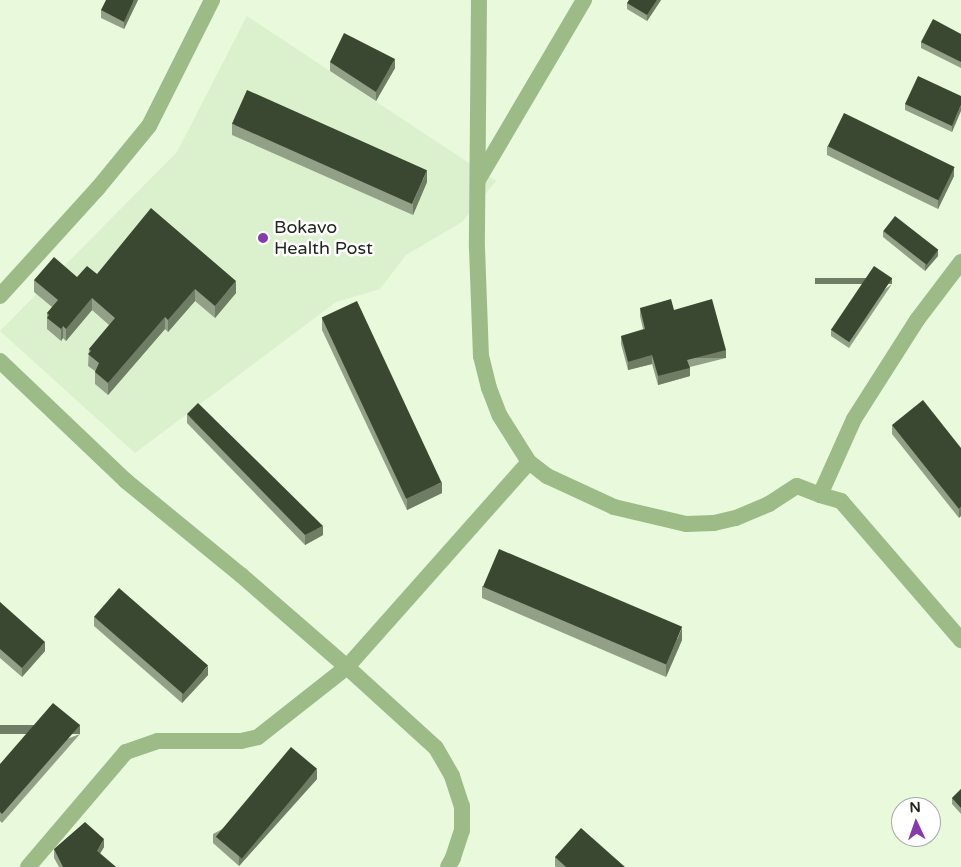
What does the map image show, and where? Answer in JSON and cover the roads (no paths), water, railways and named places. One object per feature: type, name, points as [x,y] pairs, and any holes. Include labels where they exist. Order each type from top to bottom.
[{"type":"street","points":[[0,296],[98,188],[149,126],[212,0]]},
{"type":"street","points":[[479,0],[477,248],[481,356],[489,388],[500,416],[529,462],[547,476],[614,507],[686,524],[714,524],[736,518],[769,504],[797,486],[820,495],[841,500],[961,640]]},
{"type":"street","points":[[478,180],[584,0]]},
{"type":"street","points":[[820,495],[854,419],[917,320],[961,262]]},
{"type":"street","points":[[0,361],[126,481],[347,666],[436,748],[452,776],[462,806],[462,830],[448,867]]},
{"type":"street","points":[[28,867],[126,752],[158,741],[241,741],[258,737],[347,666],[529,462]]},
{"type":"place","name":"Bokavo Health Post","points":[[263,238]]}]
